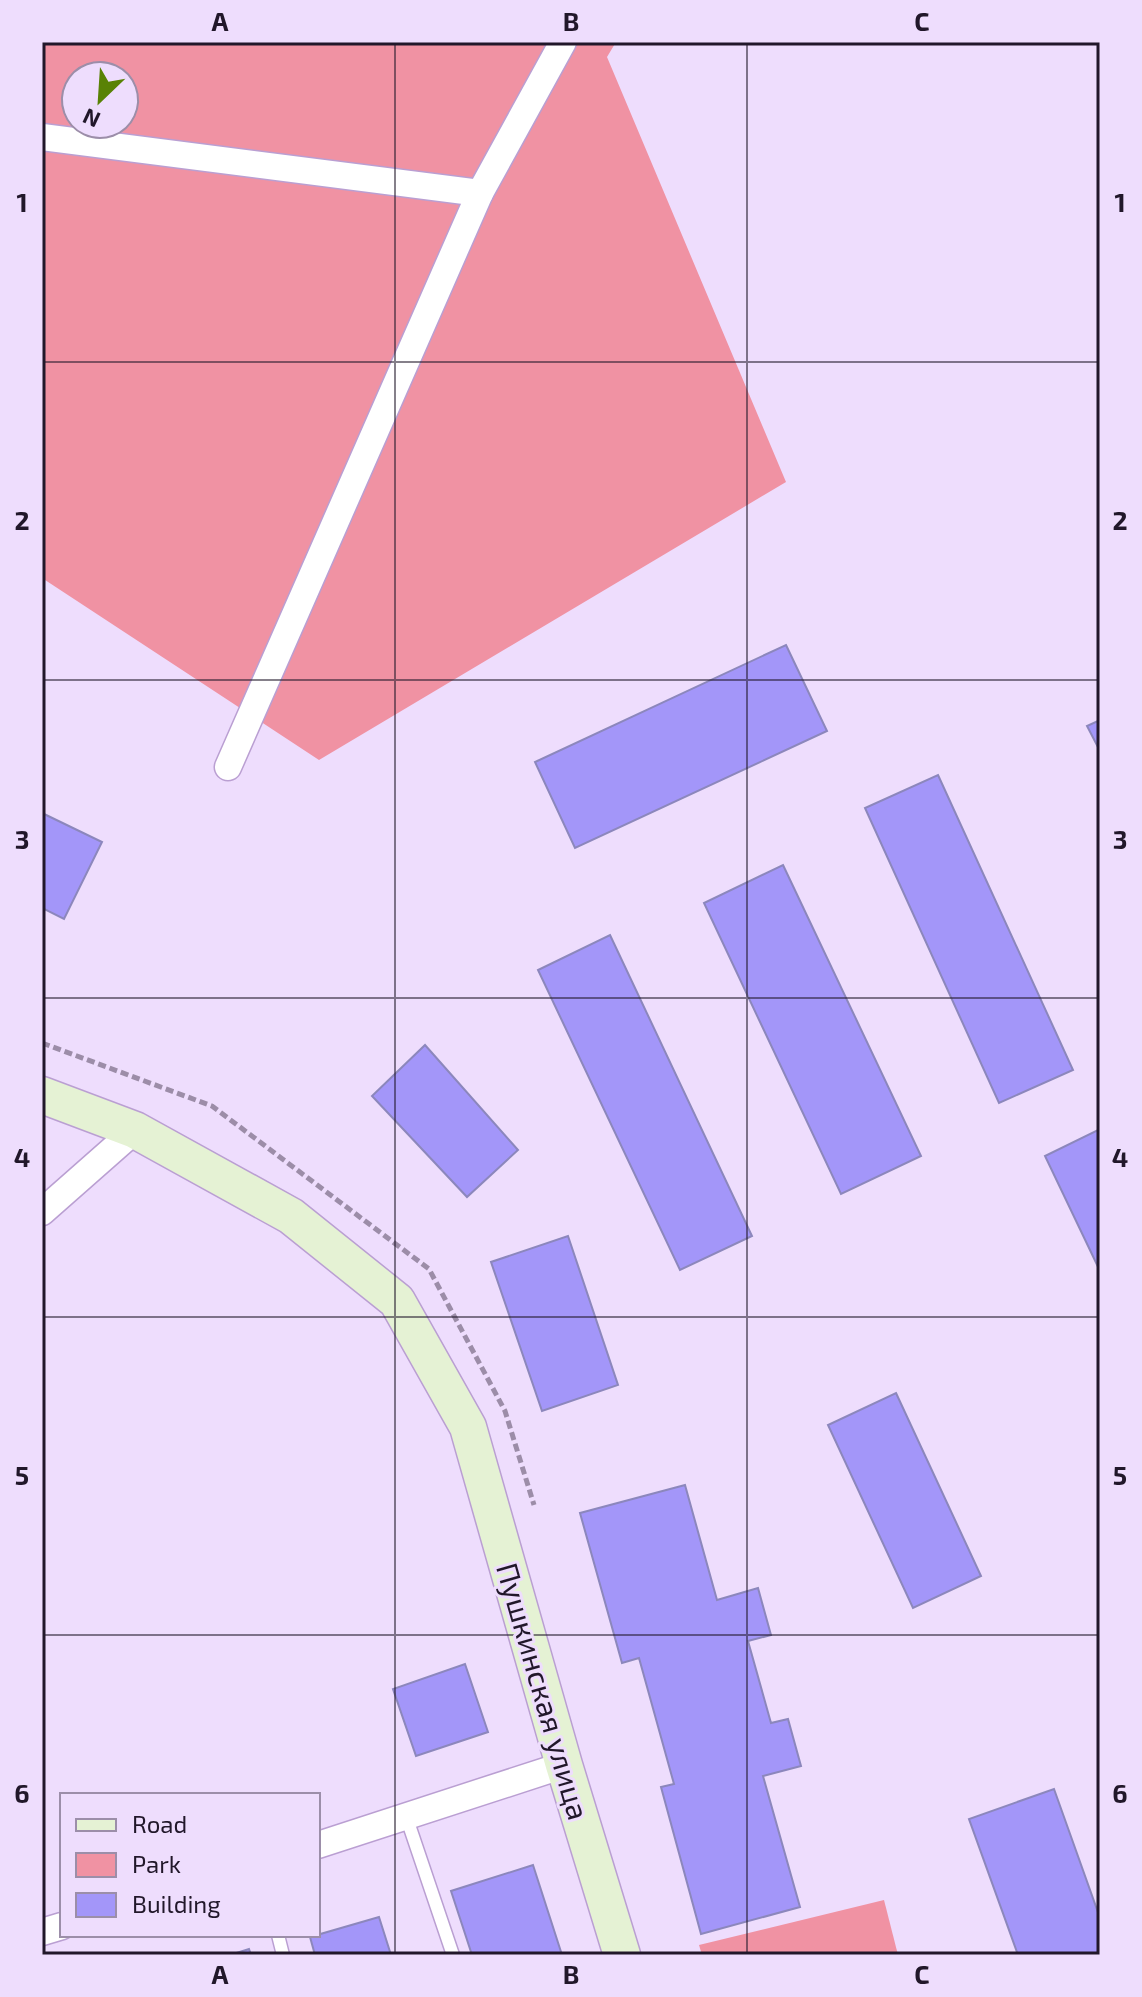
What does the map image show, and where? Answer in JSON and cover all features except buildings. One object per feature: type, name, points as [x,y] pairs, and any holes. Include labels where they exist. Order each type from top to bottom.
[{"type":"main road","name":"Пушкинская улица","points":[[42,1095],[135,1130],[291,1216],[397,1301],[468,1427],[564,1765],[622,1955]]},
{"type":"street","points":[[228,767],[480,193],[563,42]]},
{"type":"street","points":[[42,137],[480,193]]},
{"type":"street","points":[[42,1212],[135,1130]]},
{"type":"street","points":[[320,1844],[564,1765]]},
{"type":"lane","points":[[406,1816],[453,1955]]},
{"type":"green space","points":[[42,42],[616,42],[607,57],[786,482],[319,760],[42,578]]},
{"type":"green space","points":[[884,1900],[898,1955],[702,1955],[699,1945]]}]
